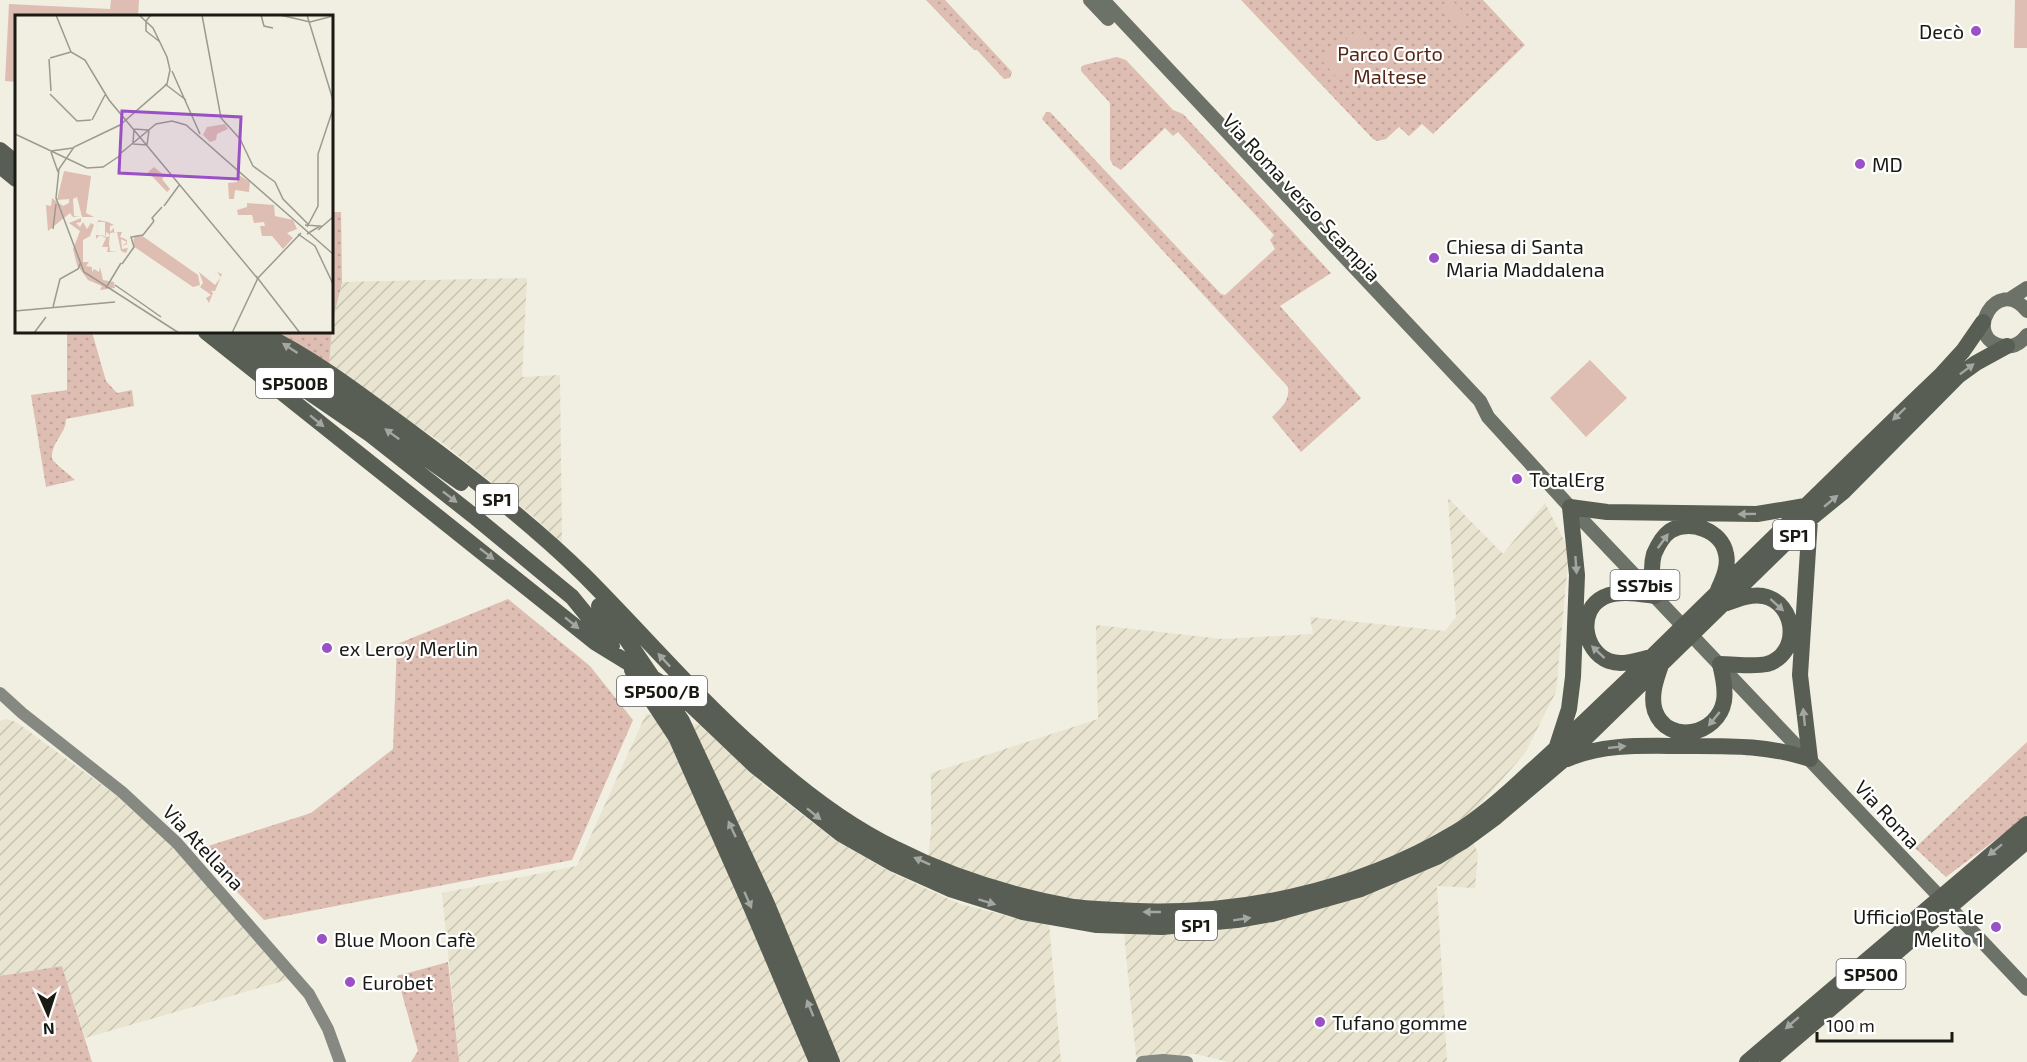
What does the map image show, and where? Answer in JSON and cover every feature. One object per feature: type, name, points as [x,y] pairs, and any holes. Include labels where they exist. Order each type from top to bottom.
[{"type":"highway","points":[[0,150],[15,162]]},
{"type":"highway","points":[[0,166],[15,178]]},
{"type":"highway","name":"SP1","points":[[207,333],[596,643],[671,690],[692,706],[755,766],[828,824],[865,848],[923,878],[978,899],[1045,917],[1129,927],[1197,924],[1272,914],[1361,889],[1437,856],[1496,818],[1808,513],[1942,374],[1963,351],[1983,322]]},
{"type":"highway","name":"SP500B","points":[[221,333],[371,435]]},
{"type":"highway","name":"SP500B","points":[[242,333],[365,415]]},
{"type":"highway","name":"SP1","points":[[261,333],[279,341],[355,390],[440,453],[530,526],[583,575],[705,702],[800,787],[851,824],[896,849],[944,871],[1010,892],[1079,908],[1152,913],[1208,910],[1281,899],[1398,863],[1461,830],[1558,755]]},
{"type":"highway","name":"SP1","points":[[1808,513],[1843,492],[1958,376],[2007,346]]},
{"type":"highway","name":"SP500/B","points":[[365,415],[486,502],[583,587],[625,637],[682,721],[767,904],[832,1062]]},
{"type":"highway","name":"SP500/B","points":[[371,435],[476,517],[572,597],[638,677],[676,737],[817,1062]]},
{"type":"highway","points":[[1569,507],[1607,512],[1808,513],[1800,675],[1810,759],[1791,753],[1750,746],[1627,746],[1558,755],[1569,709],[1573,677],[1576,575],[1569,507]]},
{"type":"highway","points":[[1685,526],[1699,527],[1710,532],[1720,540],[1726,551],[1727,562],[1714,604],[1744,597],[1762,596],[1776,601],[1791,623],[1789,645],[1781,657],[1767,663],[1720,664],[1725,688],[1724,703],[1717,719],[1709,726],[1691,734],[1681,733],[1660,720],[1655,710],[1653,695],[1657,660],[1622,663],[1609,661],[1600,655],[1590,645],[1586,624],[1589,612],[1595,603],[1604,597],[1616,594],[1655,596],[1652,571],[1654,555],[1659,543],[1670,531],[1685,526]]},
{"type":"highway","name":"SP500","points":[[1768,1062],[1969,881],[2027,824]]},
{"type":"highway","name":"SP500","points":[[1747,1062],[1969,881],[2027,841]]},
{"type":"main road","name":"Via Roma verso Scampia","points":[[1090,0],[1473,407],[1488,417],[1569,507],[1720,664]]},
{"type":"main road","name":"Via Roma verso Scampia","points":[[1103,0],[1480,401],[1488,417]]},
{"type":"main road","points":[[2027,288],[2010,299],[1995,303],[1989,308],[1983,322],[1987,336],[1993,342],[2007,346],[2020,342],[2027,335]]},
{"type":"main road","points":[[2010,299],[2027,311]]},
{"type":"main road","name":"Via Roma","points":[[1720,664],[2027,989]]},
{"type":"main road","name":"Via Atellana","points":[[0,693],[21,713],[122,792],[177,843],[309,994],[328,1029],[340,1062]]},
{"type":"main road","points":[[1142,1062],[1163,1060],[1187,1062]]},
{"type":"shaded area","points":[[527,278],[522,377],[560,375],[562,543],[534,517],[444,444],[329,368],[333,321],[342,282]]},
{"type":"shaded area","points":[[1448,498],[1503,554],[1545,503],[1569,550],[1556,692],[1525,753],[1476,809],[1394,859],[1285,892],[1211,904],[1077,902],[1009,885],[928,857],[931,832],[931,773],[1098,719],[1096,625],[1223,639],[1313,634],[1310,617],[1445,631],[1456,617]]},
{"type":"shaded area","points":[[646,714],[700,725],[765,786],[835,840],[894,874],[960,904],[1012,917],[1049,923],[1061,1062],[459,1062],[442,893],[577,866]]},
{"type":"shaded area","points":[[6,719],[16,722],[117,796],[170,844],[290,979],[85,1038],[62,966],[0,976],[0,721]]},
{"type":"shaded area","points":[[1473,841],[1478,854],[1475,888],[1437,886],[1447,1062],[1228,1062],[1196,1054],[1136,1057],[1124,934]]},
{"type":"green space","points":[[111,0],[139,0],[138,15],[15,15],[15,82],[5,81],[9,4],[110,9]]},
{"type":"green space","points":[[926,0],[945,0],[1012,72],[1010,78],[1004,79]]},
{"type":"green space","name":"Parco Corto Maltese","points":[[1241,0],[1483,0],[1525,45],[1433,134],[1422,124],[1409,136],[1399,127],[1386,139],[1377,141]]},
{"type":"green space","points":[[1448,0],[1452,0],[1472,21],[1462,31],[1439,8]]},
{"type":"green space","points":[[2015,0],[2027,0],[2027,48],[2014,48]]},
{"type":"green space","points":[[1359,28],[1376,47],[1339,80],[1322,61]]},
{"type":"green space","points":[[1117,57],[1126,60],[1173,110],[1183,114],[1331,273],[1280,306],[1361,398],[1301,452],[1272,417],[1286,400],[1288,387],[1042,119],[1046,112],[1050,112],[1221,294],[1225,295],[1275,249],[1270,240],[1274,235],[1178,132],[1173,136],[1165,128],[1121,170],[1113,165],[1110,159],[1110,103],[1081,71],[1081,67]]},
{"type":"green space","points":[[333,212],[341,212],[342,282],[333,321]]},
{"type":"green space","points":[[67,333],[92,333],[106,381],[117,393],[132,390],[134,406],[66,419],[64,429],[52,453],[52,459],[75,480],[46,487],[31,395],[67,390]]},
{"type":"green space","points":[[273,333],[332,333],[329,367]]},
{"type":"green space","points":[[1590,360],[1627,398],[1586,437],[1550,398]]},
{"type":"green space","points":[[508,599],[590,666],[633,720],[572,860],[264,920],[202,855],[202,848],[311,813],[393,749],[397,644]]},
{"type":"green space","points":[[2027,742],[2027,816],[1946,877],[1915,848]]},
{"type":"green space","points":[[448,962],[459,1062],[411,1062],[418,1051],[397,976]]},
{"type":"green space","points":[[62,966],[92,1062],[0,1062],[0,976]]},
{"type":"place","name":"Decò","points":[[1976,31]]},
{"type":"place","name":"MD","points":[[1860,164]]},
{"type":"place","name":"Chiesa di Santa Maria Maddalena","points":[[1434,258]]},
{"type":"place","name":"TotalErg","points":[[1517,479]]},
{"type":"place","name":"ex Leroy Merlin","points":[[327,648]]},
{"type":"place","name":"Ufficio Postale Melito 1","points":[[1996,927]]},
{"type":"place","name":"Blue Moon Cafè","points":[[322,939]]},
{"type":"place","name":"Eurobet","points":[[350,982]]},
{"type":"place","name":"Tufano gomme","points":[[1320,1022]]}]
